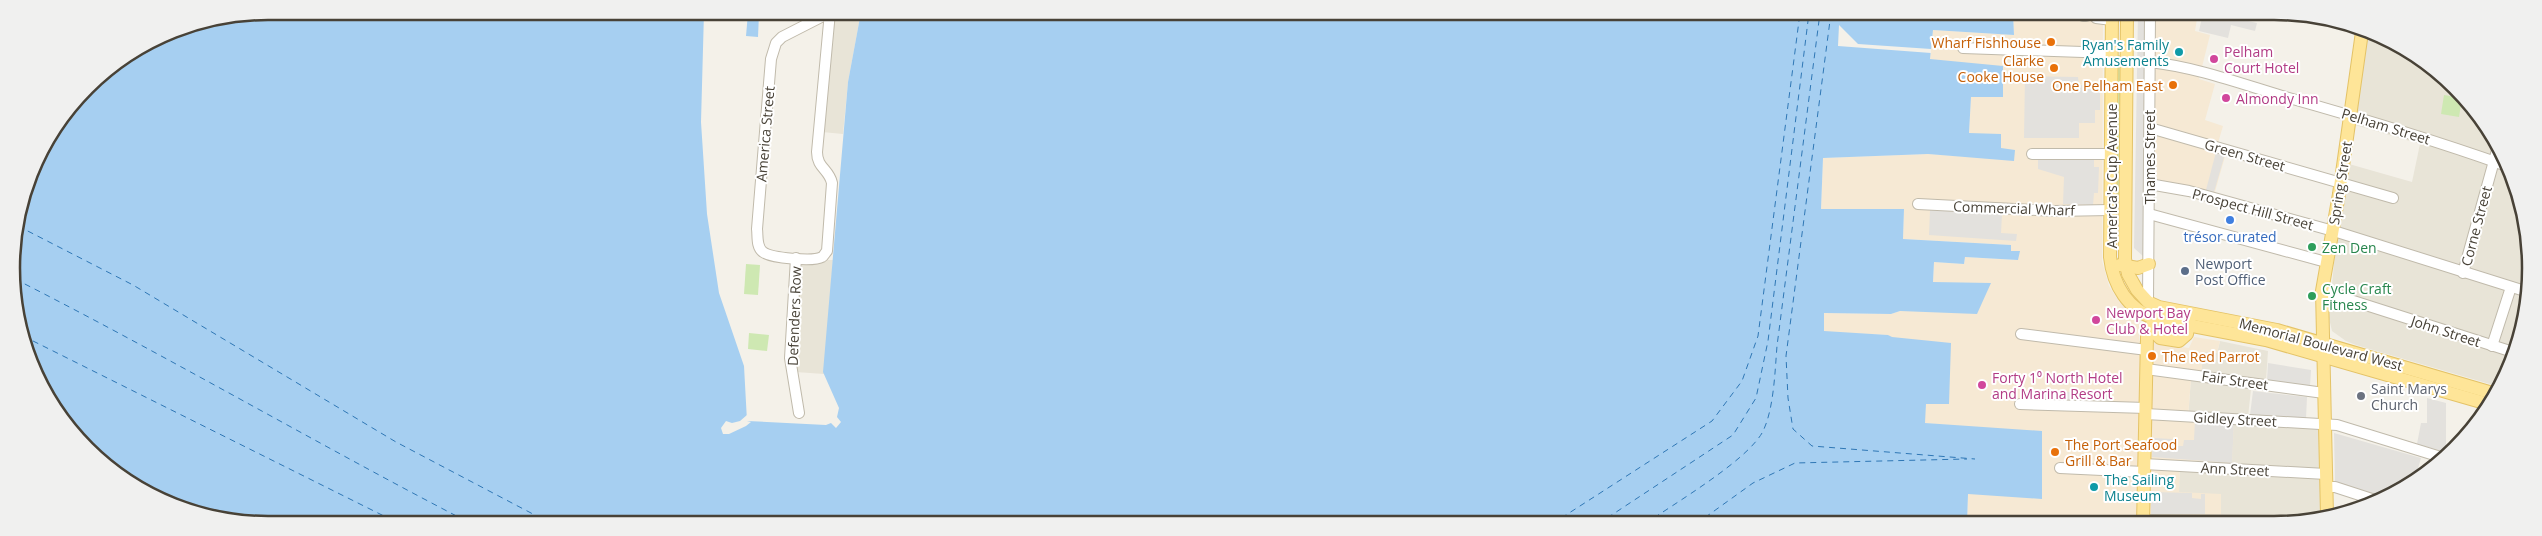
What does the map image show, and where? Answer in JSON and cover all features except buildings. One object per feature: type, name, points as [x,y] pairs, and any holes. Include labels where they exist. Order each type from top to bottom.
[{"type":"main road","name":"America's Cup Avenue","points":[[2112,20],[2110,257],[2115,279],[2125,297],[2153,324],[2160,338],[2176,341],[2186,336],[2190,319]]},
{"type":"main road","name":"America's Cup Avenue","points":[[2127,20],[2124,210],[2126,267],[2135,287],[2148,302]]},
{"type":"main road","name":"Spring Street","points":[[2327,510],[2322,292],[2341,182],[2361,36]]},
{"type":"main road","points":[[2110,257],[2117,264],[2126,267],[2141,268],[2149,264]]},
{"type":"main road","points":[[2148,302],[2158,307],[2173,310]]},
{"type":"main road","points":[[2143,516],[2147,350],[2153,324],[2165,312],[2173,310]]},
{"type":"main road","name":"Memorial Boulevard West","points":[[2173,310],[2190,319],[2255,337],[2323,349],[2489,392]]},
{"type":"main road","name":"Memorial Boulevard West","points":[[2153,324],[2190,319]]},
{"type":"main road","name":"Memorial Boulevard West","points":[[2323,349],[2482,402]]},
{"type":"street","name":"America Street","points":[[796,258],[763,252],[758,241],[760,191],[771,59],[776,43],[782,37],[815,20]]},
{"type":"street","name":"Defenders Row","points":[[799,413],[790,358],[796,258],[822,257],[827,251],[832,183],[831,178],[817,161],[817,152],[828,20]]},
{"type":"street","name":"Thames Street","points":[[2148,302],[2150,20]]},
{"type":"street","points":[[1963,48],[2112,53]]},
{"type":"street","name":"Pelham Street","points":[[2150,62],[2212,75],[2350,115],[2498,163]]},
{"type":"street","name":"Green Street","points":[[2150,128],[2393,198]]},
{"type":"street","points":[[2032,154],[2110,154]]},
{"type":"street","name":"Corne Street","points":[[2463,273],[2499,164]]},
{"type":"street","name":"Prospect Hill Street","points":[[2149,184],[2189,191],[2332,231],[2521,290]]},
{"type":"street","name":"Commercial Wharf","points":[[1918,204],[2056,211],[2110,210]]},
{"type":"street","points":[[2149,214],[2326,262]]},
{"type":"street","points":[[2492,346],[2511,287]]},
{"type":"street","name":"John Street","points":[[2322,292],[2508,351]]},
{"type":"street","points":[[2021,334],[2147,350]]},
{"type":"street","name":"Fair Street","points":[[2146,369],[2324,393]]},
{"type":"street","name":"Gidley Street","points":[[2020,404],[2337,425],[2436,456]]},
{"type":"street","name":"Ann Street","points":[[2060,468],[2144,468],[2326,481],[2334,487],[2367,498]]},
{"type":"shaded area","points":[[833,20],[860,20],[848,82],[843,134],[822,132]]},
{"type":"shaded area","points":[[2013,20],[2103,20],[2102,261],[2109,286],[2120,303],[2140,320],[2139,341],[2189,348],[2194,337],[2220,341],[2217,353],[2204,352],[2200,379],[2191,378],[2188,418],[2234,422],[2232,463],[2180,460],[2179,492],[2221,494],[2221,516],[1967,516],[1968,494],[1948,425],[1924,423],[1926,404],[1949,404],[1888,335],[1824,332],[1823,313],[1891,314],[1900,311],[1933,282],[1934,262],[1964,264],[1965,257],[2017,260],[2011,251],[2011,245],[1903,239],[1904,209],[1821,209],[1823,158],[1928,154],[2014,160],[2001,148],[2001,134],[1969,134],[1971,97],[2003,97],[2003,67],[1930,60],[1933,30],[2014,35]]},
{"type":"shaded area","points":[[2138,20],[2145,20],[2143,256],[2134,248]]},
{"type":"shaded area","points":[[2155,20],[2197,20],[2195,31],[2210,35],[2199,79],[2215,84],[2205,120],[2223,126],[2218,143],[2228,146],[2214,195],[2155,181]]},
{"type":"shaded area","points":[[2201,20],[2244,20],[2257,23],[2255,31],[2231,25],[2228,38],[2199,31]]},
{"type":"shaded area","points":[[2365,38],[2398,53],[2438,82],[2471,117],[2489,144],[2503,173],[2514,204],[2520,236],[2522,268],[2520,300],[2514,332],[2493,385],[2356,345],[2346,341],[2332,331],[2329,318],[2336,241],[2349,164],[2412,182],[2420,144],[2355,125]]},
{"type":"shaded area","points":[[2025,76],[2078,77],[2079,85],[2100,86],[2100,110],[2095,110],[2095,123],[2079,123],[2079,138],[2024,138]]},
{"type":"shaded area","points":[[2216,152],[2225,154],[2214,192],[2206,190]]},
{"type":"shaded area","points":[[2038,157],[2094,158],[2094,167],[2099,167],[2098,193],[2094,193],[2093,205],[2063,204],[2064,177],[2038,169]]},
{"type":"shaded area","points":[[1930,210],[2002,214],[2001,233],[2017,234],[2016,241],[1929,235]]},
{"type":"shaded area","points":[[802,260],[833,260],[824,374],[796,372]]},
{"type":"shaded area","points":[[2220,341],[2268,351],[2266,381],[2252,380],[2248,417],[2319,422],[2321,511],[2274,516],[2210,516],[2179,493],[2180,460],[2232,463],[2188,419],[2191,378],[2200,379],[2204,351],[2217,353]]},
{"type":"shaded area","points":[[2268,363],[2311,370],[2310,386],[2267,380]]},
{"type":"shaded area","points":[[2030,391],[2112,393],[2112,401],[2030,399]]},
{"type":"shaded area","points":[[2253,391],[2307,397],[2306,419],[2250,415]]},
{"type":"shaded area","points":[[2427,398],[2446,403],[2446,446],[2441,451],[2417,444],[2421,423],[2427,423]]},
{"type":"shaded area","points":[[2195,420],[2234,422],[2232,463],[2152,457],[2153,438],[2172,439],[2172,446],[2183,446],[2184,440],[2194,440]]},
{"type":"shaded area","points":[[2334,433],[2421,458],[2418,470],[2398,483],[2374,495],[2335,483]]},
{"type":"shaded area","points":[[2151,492],[2192,493],[2192,498],[2201,499],[2201,494],[2205,494],[2205,514],[2151,514]]},
{"type":"green space","points":[[2116,55],[2121,55],[2120,199],[2118,199],[2115,180]]},
{"type":"green space","points":[[2444,95],[2452,96],[2461,105],[2459,117],[2441,114]]},
{"type":"green space","points":[[746,264],[760,265],[758,295],[744,294]]},
{"type":"green space","points":[[749,333],[769,335],[767,351],[748,349]]},
{"type":"water","points":[[268,20],[704,20],[701,122],[707,214],[719,293],[744,366],[747,421],[826,425],[831,423],[836,428],[841,422],[837,417],[839,408],[823,372],[848,82],[860,20],[2013,20],[2014,35],[1933,30],[1930,59],[2003,66],[2003,97],[1971,97],[1969,133],[2001,134],[2001,148],[2015,150],[2014,161],[1928,154],[1823,158],[1821,209],[1904,209],[1903,239],[2011,245],[2011,251],[2020,251],[2018,260],[1965,257],[1964,264],[1934,262],[1933,282],[1991,283],[1977,314],[1900,311],[1891,314],[1824,313],[1824,331],[1888,335],[1951,343],[1949,404],[1926,404],[1925,423],[2042,431],[2042,499],[1968,494],[1967,516],[268,516],[236,514],[188,503],[144,483],[104,454],[71,419],[46,378],[28,332],[22,300],[20,268],[22,236],[28,204],[39,173],[53,144],[71,117],[117,71],[144,53],[188,33],[236,22]]},
{"type":"water","points":[[747,20],[759,20],[758,37],[746,36]]},
{"type":"pier","points":[[1839,25],[1858,44],[1931,49],[1931,53],[1838,46]]},
{"type":"pier","points":[[747,415],[747,421],[751,422],[746,426],[729,434],[723,434],[721,428],[726,421],[732,423],[740,421]]},
{"type":"ferry route","points":[[1564,516],[1712,421],[1742,381],[1758,336],[1799,20]]},
{"type":"ferry route","points":[[1610,516],[1733,435],[1756,398],[1768,341],[1808,20]]},
{"type":"ferry route","points":[[1657,516],[1708,482],[1741,456],[1762,433],[1766,424],[1773,390],[1819,20]]},
{"type":"ferry route","points":[[1830,20],[1786,356],[1788,398],[1793,429],[1812,446],[1975,459]]},
{"type":"ferry route","points":[[23,229],[133,285],[396,442],[537,516]]},
{"type":"ferry route","points":[[21,282],[457,516]]},
{"type":"ferry route","points":[[30,340],[384,516]]},
{"type":"ferry route","points":[[1707,516],[1753,483],[1795,463],[1967,459]]},
{"type":"place","name":"Wharf Fishhouse","points":[[2051,42]]},
{"type":"place","name":"Ryan's Family Amusements","points":[[2179,52]]},
{"type":"place","name":"Pelham Court Hotel","points":[[2214,59]]},
{"type":"place","name":"Clarke Cooke House","points":[[2054,68]]},
{"type":"place","name":"One Pelham East","points":[[2173,85]]},
{"type":"place","name":"Almondy Inn","points":[[2226,98]]},
{"type":"place","name":"trésor curated","points":[[2230,220]]},
{"type":"place","name":"Zen Den","points":[[2312,247]]},
{"type":"place","name":"Newport Post Office","points":[[2185,271]]},
{"type":"place","name":"Cycle Craft Fitness","points":[[2312,296]]},
{"type":"place","name":"Newport Bay Club & Hotel","points":[[2096,320]]},
{"type":"place","name":"The Red Parrot","points":[[2152,356]]},
{"type":"place","name":"Forty 1⁰ North Hotel and Marina Resort","points":[[1982,385]]},
{"type":"place","name":"Saint Marys Church","points":[[2361,396]]},
{"type":"place","name":"The Port Seafood Grill & Bar","points":[[2055,452]]},
{"type":"place","name":"The Sailing Museum","points":[[2094,487]]}]
